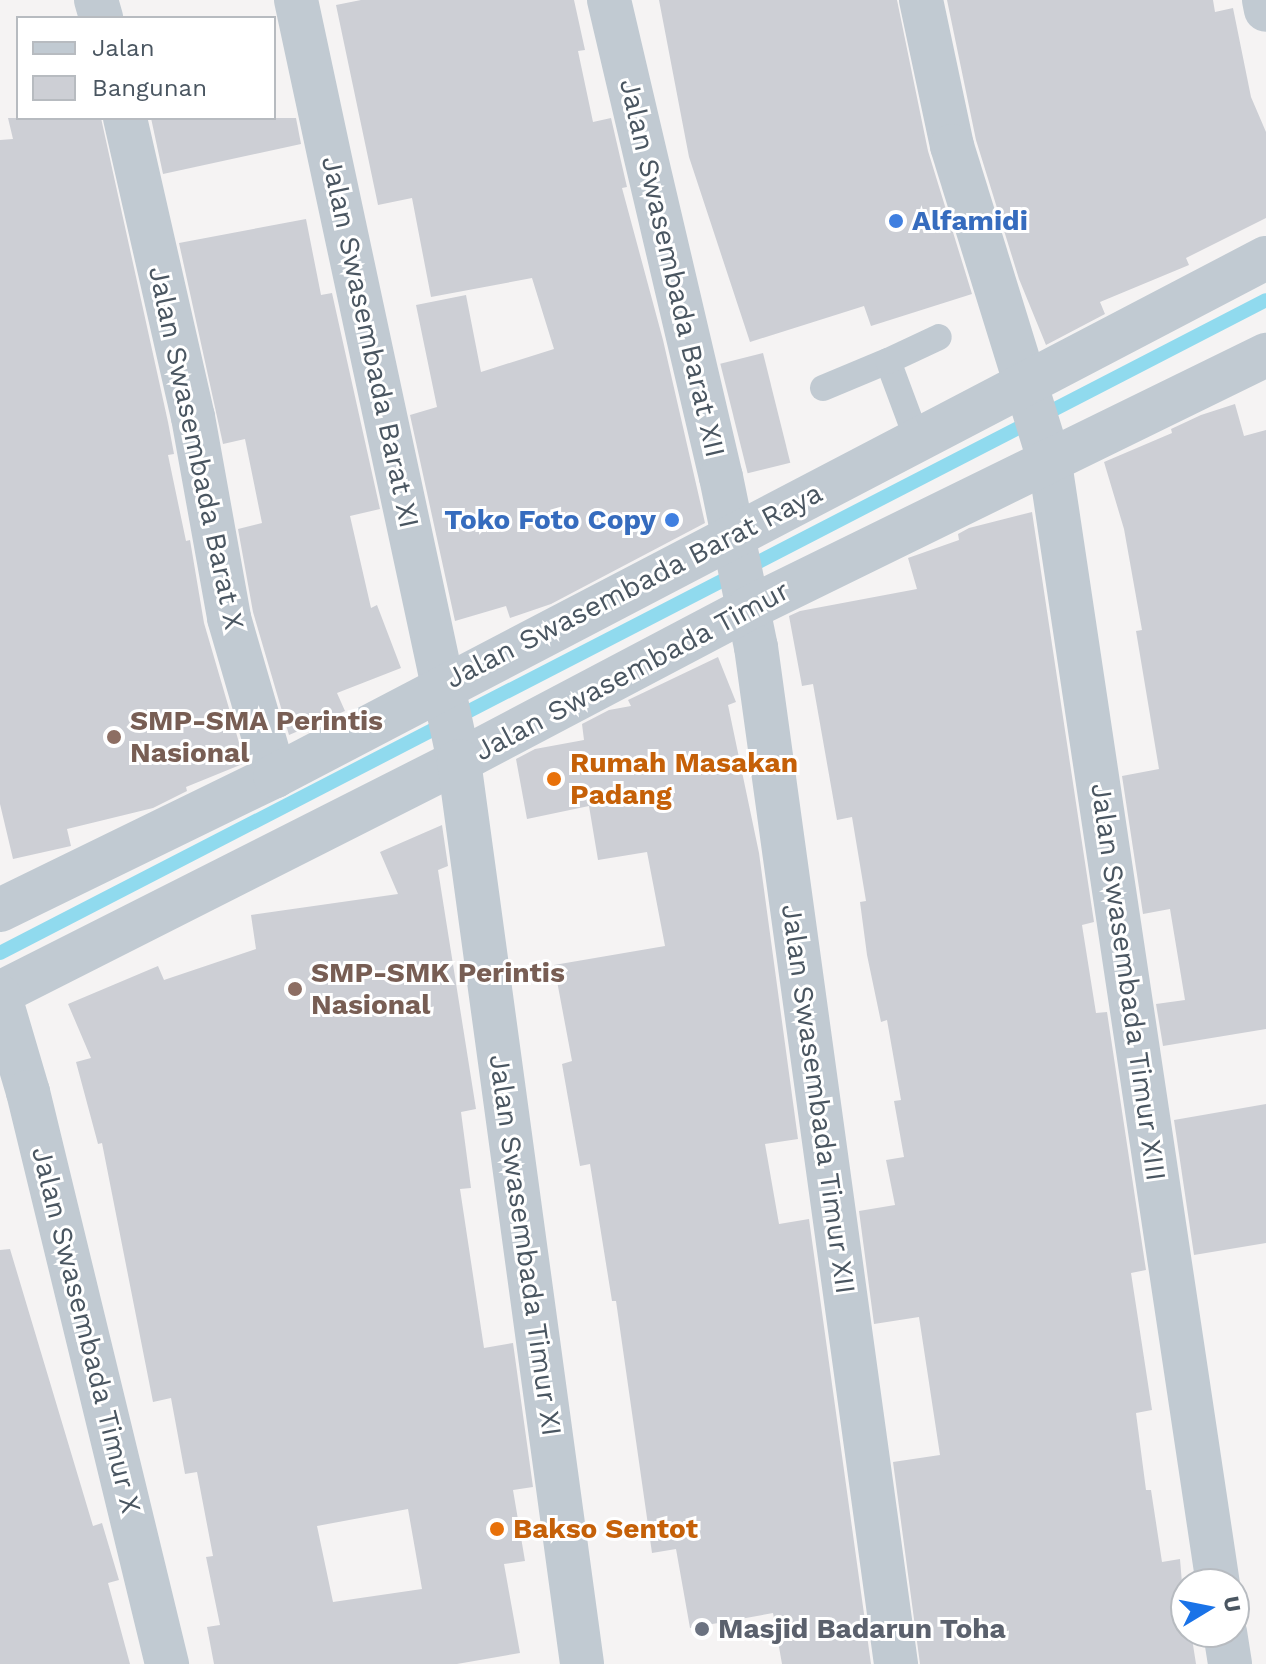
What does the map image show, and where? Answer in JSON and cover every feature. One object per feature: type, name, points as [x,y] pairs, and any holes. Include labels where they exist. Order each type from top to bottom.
[{"type":"street","name":"Jalan Swasembada Barat XI","points":[[296,0],[445,694]]},
{"type":"street","name":"Jalan Swasembada Barat XII","points":[[609,0],[721,477],[732,543]]},
{"type":"street","name":"Jalan Swasembada Timur XIII","points":[[921,0],[952,146],[1048,456],[1216,1568]]},
{"type":"street","points":[[1264,0],[1266,10]]},
{"type":"street","name":"Jalan Swasembada Barat X","points":[[125,120],[193,417],[229,618],[275,776]]},
{"type":"street","name":"Jalan Swasembada Barat Raya","points":[[0,910],[445,694],[732,543],[917,439],[1029,391],[1266,258]]},
{"type":"street","name":"Jalan Swasembada Timur","points":[[0,995],[748,604],[1048,456],[1266,355]]},
{"type":"street","name":"Jalan Swasembada Timur XII","points":[[732,543],[748,604],[896,1664]]},
{"type":"street","name":"Jalan Swasembada Timur XI","points":[[445,694],[458,756],[582,1664]]},
{"type":"street","name":"Jalan Swasembada Timur X","points":[[0,995],[28,1092],[167,1664]]},
{"type":"lane","points":[[823,388],[939,337]]},
{"type":"lane","points":[[888,361],[917,439]]},
{"type":"building","points":[[361,0],[574,0],[585,50],[578,51],[593,122],[611,118],[627,187],[622,188],[663,340],[705,523],[551,604],[510,618],[506,606],[455,621],[410,415],[437,407],[416,305],[466,295],[481,372],[554,349],[532,278],[431,297],[412,198],[378,205],[336,5]]},
{"type":"building","points":[[659,0],[897,0],[928,151],[972,294],[871,326],[864,306],[750,342],[689,157]]},
{"type":"building","points":[[947,0],[1213,0],[1215,12],[1233,8],[1251,97],[1266,132],[1266,218],[1186,258],[1189,265],[1100,302],[1105,314],[1046,345],[1019,279],[976,140]]},
{"type":"building","points":[[8,118],[101,120],[168,422],[174,454],[168,455],[186,541],[190,540],[204,623],[245,763],[186,787],[187,791],[153,808],[67,829],[71,846],[13,859],[0,804],[0,140],[13,139]]},
{"type":"building","points":[[296,118],[301,144],[163,174],[151,120]]},
{"type":"building","points":[[306,219],[321,295],[332,293],[380,509],[350,516],[371,608],[377,605],[401,668],[337,693],[345,711],[289,735],[253,612],[238,529],[262,523],[245,439],[223,444],[179,243]]},
{"type":"building","points":[[763,353],[790,463],[748,473],[720,364]]},
{"type":"building","points":[[1235,404],[1244,436],[1266,430],[1266,1029],[1163,1046],[1156,1004],[1185,1000],[1170,909],[1143,914],[1122,776],[1159,769],[1136,631],[1142,630],[1124,529],[1104,462],[1172,433],[1171,429],[1201,415]]},
{"type":"building","points":[[1032,512],[1094,922],[1082,925],[1096,1013],[1107,1012],[1146,1270],[1131,1273],[1152,1410],[1136,1413],[1146,1490],[1151,1490],[1162,1562],[1180,1559],[1181,1568],[1170,1568],[1170,1648],[1194,1648],[1196,1664],[920,1664],[893,1462],[940,1455],[919,1317],[874,1324],[859,1211],[895,1205],[886,1160],[904,1157],[894,1101],[901,1100],[887,1020],[881,1022],[867,955],[860,902],[866,901],[852,817],[837,820],[813,684],[802,686],[789,616],[800,611],[917,589],[908,558],[959,540],[958,534],[969,528]]},
{"type":"building","points":[[718,657],[736,702],[728,705],[759,853],[798,1139],[765,1144],[779,1224],[809,1219],[871,1664],[782,1664],[773,1613],[690,1628],[676,1549],[652,1553],[616,1301],[612,1301],[590,1164],[580,1166],[562,1064],[572,1061],[554,965],[665,946],[647,852],[598,860],[589,806],[527,819],[516,759],[535,749],[584,740],[582,724],[609,710],[631,706],[628,700]]},
{"type":"building","points":[[442,825],[448,866],[438,870],[476,1109],[461,1112],[471,1188],[460,1189],[484,1348],[513,1343],[533,1487],[513,1490],[525,1561],[504,1564],[520,1653],[457,1664],[214,1664],[207,1627],[220,1625],[206,1557],[213,1556],[197,1472],[185,1474],[171,1398],[153,1402],[102,1143],[98,1144],[76,1062],[91,1058],[68,1004],[158,966],[164,980],[256,949],[251,915],[398,894],[380,852]],"holes":[[[408,1509],[422,1589],[333,1602],[317,1526]]]},
{"type":"building","points":[[1266,1104],[1266,1243],[1194,1255],[1174,1120]]},
{"type":"building","points":[[10,1249],[93,1526],[102,1523],[119,1580],[108,1583],[130,1664],[0,1664],[0,1250]]},
{"type":"waterway","points":[[0,953],[1266,300]]},
{"type":"place","name":"Alfamidi","points":[[896,221]]},
{"type":"place","name":"Toko Foto Copy","points":[[672,520]]},
{"type":"place","name":"SMP-SMA Perintis Nasional","points":[[114,737]]},
{"type":"place","name":"Rumah Masakan Padang","points":[[554,779]]},
{"type":"place","name":"SMP-SMK Perintis Nasional","points":[[295,989]]},
{"type":"place","name":"Bakso Sentot","points":[[497,1529]]},
{"type":"place","name":"Masjid Badarun Toha","points":[[702,1629]]}]
